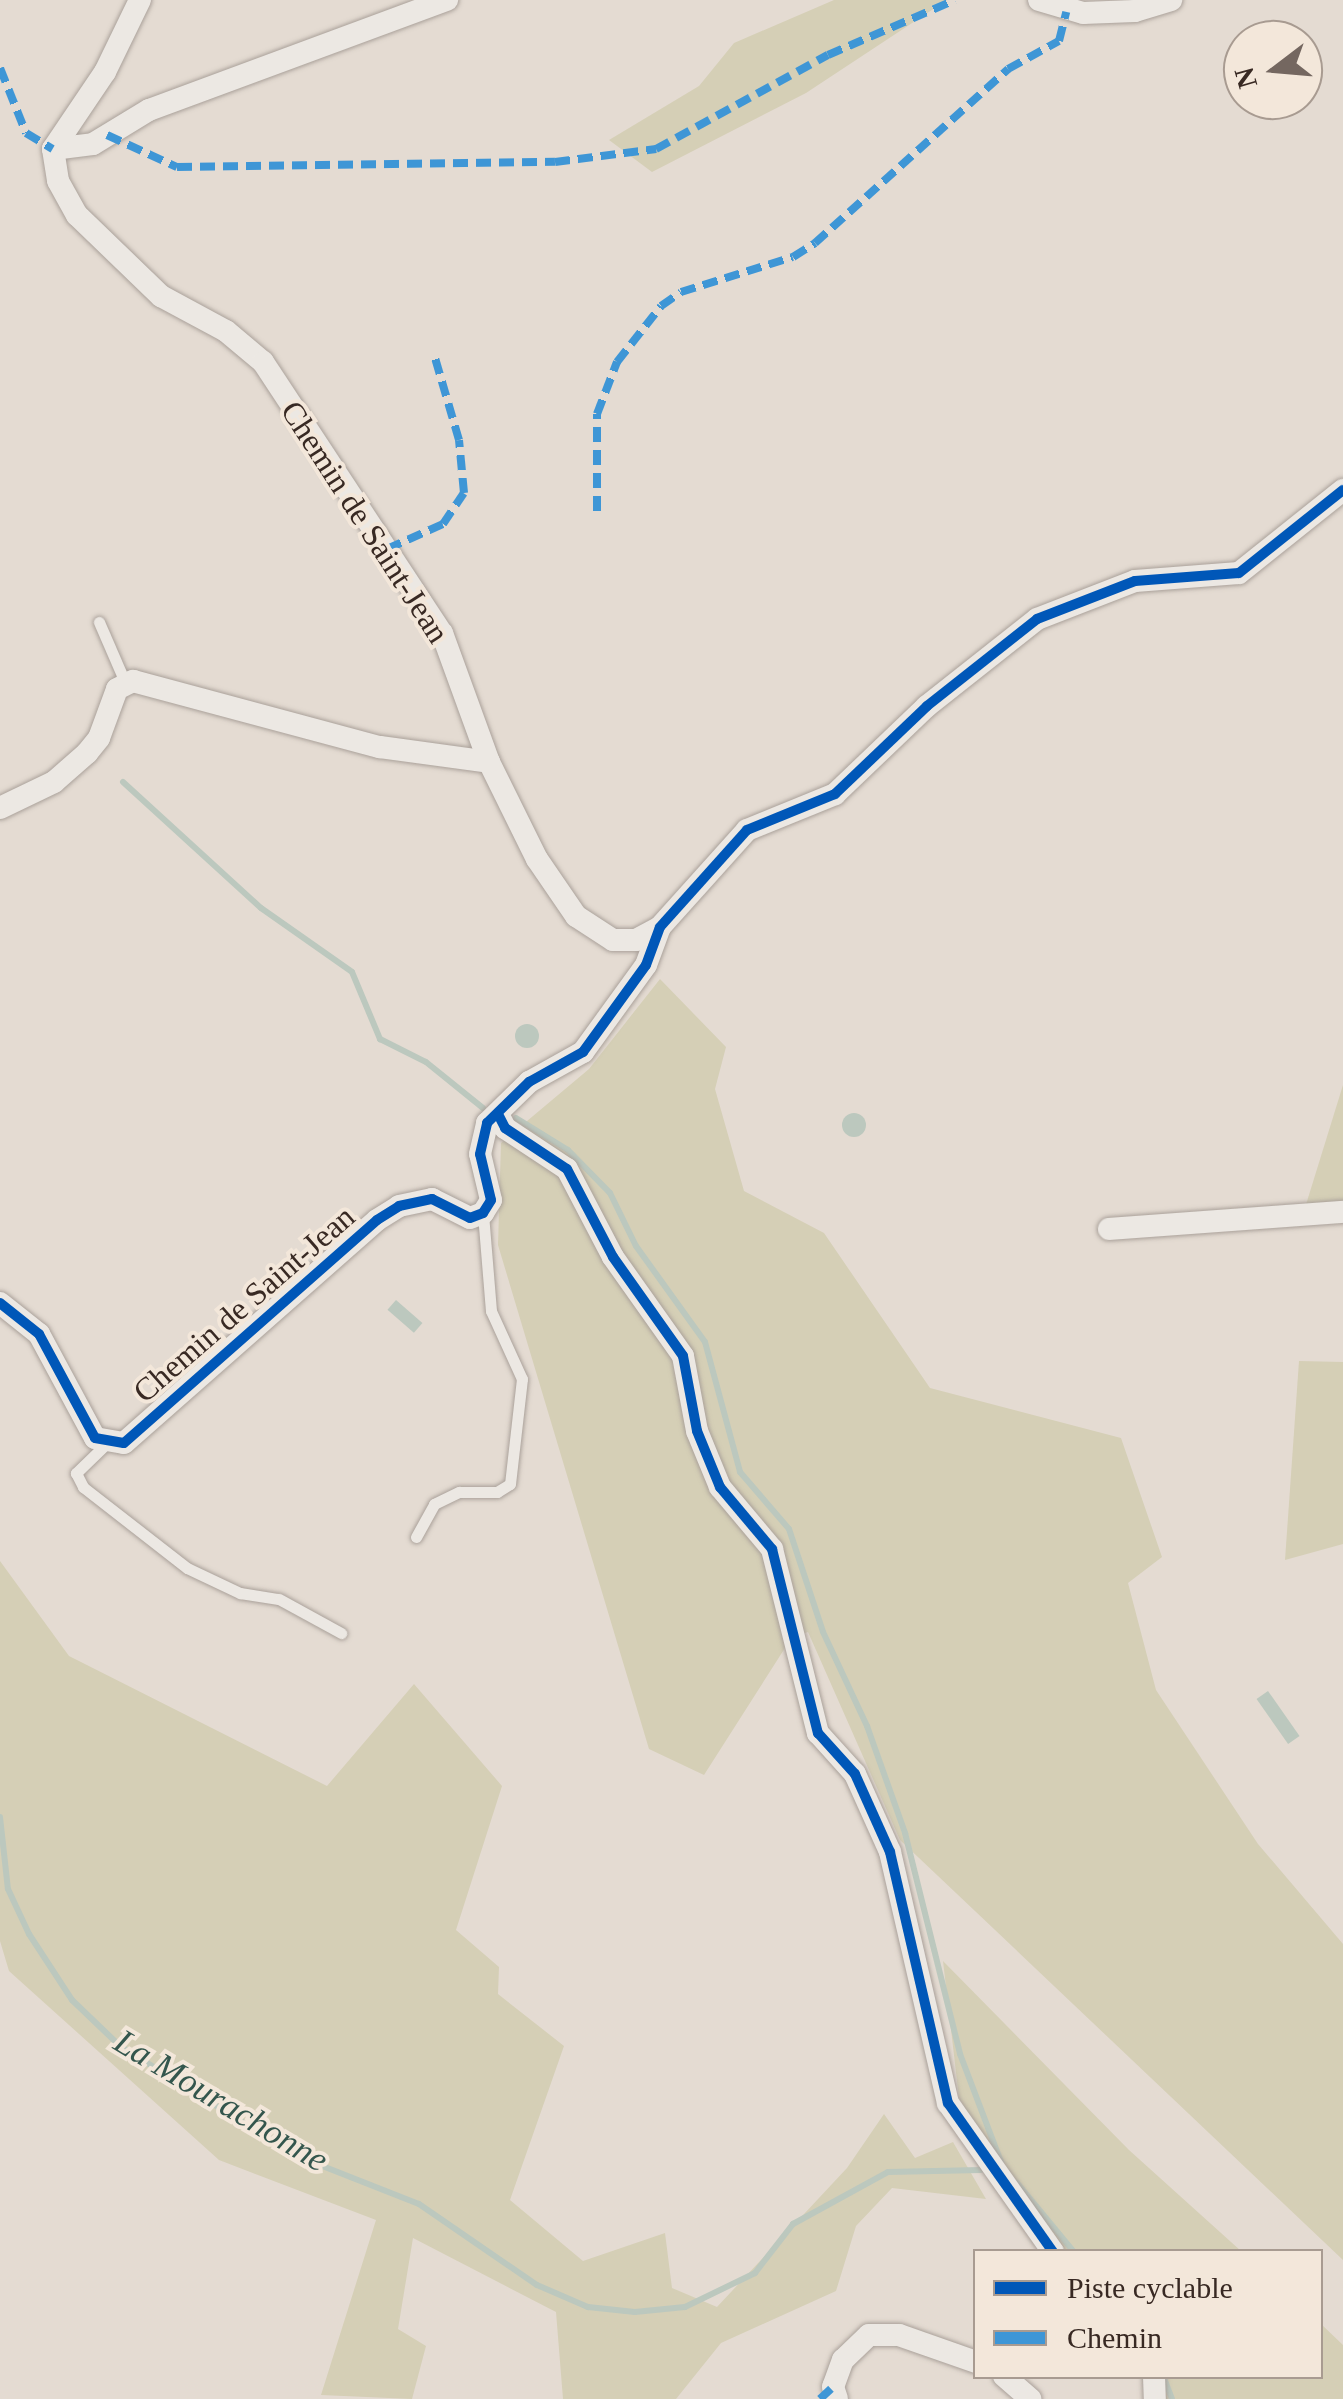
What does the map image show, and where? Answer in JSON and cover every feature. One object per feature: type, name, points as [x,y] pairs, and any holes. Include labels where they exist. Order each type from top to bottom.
[{"type":"street","points":[[53,149],[105,72],[140,0]]},
{"type":"street","points":[[53,149],[93,144],[149,110],[447,0]]},
{"type":"street","points":[[1039,0],[1083,14],[1135,11],[1170,0]]},
{"type":"street","name":"Chemin de Saint-Jean","points":[[53,149],[58,181],[77,216],[161,296],[226,330],[263,362],[442,633],[489,762],[536,859],[576,916],[613,940],[636,940],[660,926]]},
{"type":"street","points":[[483,1212],[491,1200],[481,1139],[498,1114],[529,1082],[583,1052],[646,965],[660,926],[734,841],[764,822],[835,794],[1015,632],[1135,581],[1239,573],[1343,490]]},
{"type":"street","points":[[0,808],[54,782],[86,753],[125,682],[148,680],[380,747],[489,762]]},
{"type":"street","points":[[498,1114],[505,1128],[544,1149],[574,1178],[613,1257],[683,1356],[697,1431],[720,1487],[772,1548],[818,1733],[855,1774],[890,1852],[948,2103],[1052,2249]]},
{"type":"street","name":"Chemin de Saint-Jean","points":[[106,1444],[124,1443],[399,1206],[432,1199],[470,1218],[483,1212]]},
{"type":"street","points":[[1109,1229],[1343,1212]]},
{"type":"street","points":[[0,1303],[39,1334],[95,1438],[106,1444]]},
{"type":"street","points":[[837,2399],[833,2387],[843,2360],[869,2336],[899,2335],[973,2361]]},
{"type":"street","points":[[1007,2379],[1030,2399]]},
{"type":"lane","points":[[99,622],[125,682]]},
{"type":"lane","points":[[416,1537],[434,1504],[459,1492],[498,1492],[510,1484],[522,1379],[491,1311],[483,1212]]},
{"type":"lane","points":[[106,1444],[76,1473],[82,1488],[187,1568],[240,1593],[279,1599],[341,1633]]},
{"type":"shaded area","points":[[834,0],[947,0],[806,93],[652,172],[609,140],[699,86],[734,43]]},
{"type":"shaded area","points":[[660,979],[726,1047],[715,1089],[744,1191],[824,1233],[930,1388],[1121,1438],[1162,1557],[1128,1583],[1156,1690],[1258,1844],[1343,1944],[1343,2260],[900,1840],[808,1632],[792,1637],[704,1775],[649,1749],[498,1245],[501,1143],[589,1069]]},
{"type":"shaded area","points":[[527,1024],[539,1036],[527,1048],[515,1036]]},
{"type":"shaded area","points":[[1343,1085],[1343,1215],[1304,1211]]},
{"type":"shaded area","points":[[854,1113],[866,1125],[854,1137],[842,1125]]},
{"type":"shaded area","points":[[396,1300],[422,1323],[414,1333],[387,1310]]},
{"type":"shaded area","points":[[1299,1361],[1343,1362],[1343,1544],[1285,1560]]},
{"type":"shaded area","points":[[0,1561],[69,1656],[327,1786],[414,1684],[502,1786],[456,1930],[499,1967],[498,1994],[564,2046],[510,2200],[583,2261],[665,2233],[672,2288],[717,2307],[847,2168],[884,2114],[915,2158],[953,2142],[986,2199],[892,2188],[856,2226],[836,2291],[721,2343],[676,2399],[563,2399],[556,2312],[413,2238],[398,2329],[426,2346],[412,2399],[321,2395],[376,2220],[219,2160],[9,1971],[0,1941]]},
{"type":"shaded area","points":[[1268,1691],[1300,1736],[1288,1744],[1257,1699]]},
{"type":"shaded area","points":[[943,1961],[1129,2150],[1239,2249],[1061,2249],[1001,2172],[959,2098]]},
{"type":"shaded area","points":[[1323,2326],[1343,2345],[1343,2399],[1166,2399],[1160,2379],[1323,2379]]},
{"type":"waterway","points":[[123,782],[261,908],[352,972],[380,1039],[426,1062],[483,1108]]},
{"type":"waterway","points":[[516,1118],[568,1150],[610,1193],[636,1246],[705,1342],[740,1472],[789,1529],[823,1632],[867,1726],[905,1833],[960,2054],[1001,2162]]},
{"type":"waterway","name":"La Mourachonne","points":[[0,1817],[8,1889],[29,1934],[72,2000],[120,2046],[297,2156],[419,2204],[537,2285],[588,2307],[635,2312],[685,2307],[755,2273],[793,2224],[888,2172],[981,2170]]},
{"type":"waterway","name":"La Mourachonne","points":[[1017,2183],[1072,2249]]},
{"type":"waterway","name":"La Mourachonne","points":[[1164,2379],[1172,2399]]},
{"type":"marked path","points":[[107,135],[177,167],[555,162],[656,149],[828,55],[955,0]]},
{"type":"marked path","points":[[597,511],[597,414],[617,362],[661,306],[681,292],[793,257],[815,243],[1008,69],[1059,41],[1066,12]]},
{"type":"marked path","points":[[0,68],[26,133],[53,149]]},
{"type":"marked path","points":[[387,549],[443,524],[464,493],[459,440],[435,358]]},
{"type":"marked path","points":[[820,2399],[833,2387]]},
{"type":"cycle path","points":[[0,1303],[39,1334],[95,1438],[124,1443],[377,1220],[399,1206],[432,1199],[470,1218],[483,1213],[491,1200],[480,1154],[487,1123],[529,1082],[583,1052],[646,965],[660,927],[747,830],[835,794],[927,706],[1037,619],[1135,581],[1239,573],[1343,490]]},
{"type":"cycle path","points":[[498,1114],[505,1128],[567,1169],[613,1257],[683,1356],[697,1431],[720,1487],[772,1549],[818,1733],[855,1774],[890,1852],[948,2103],[1051,2249]]}]
